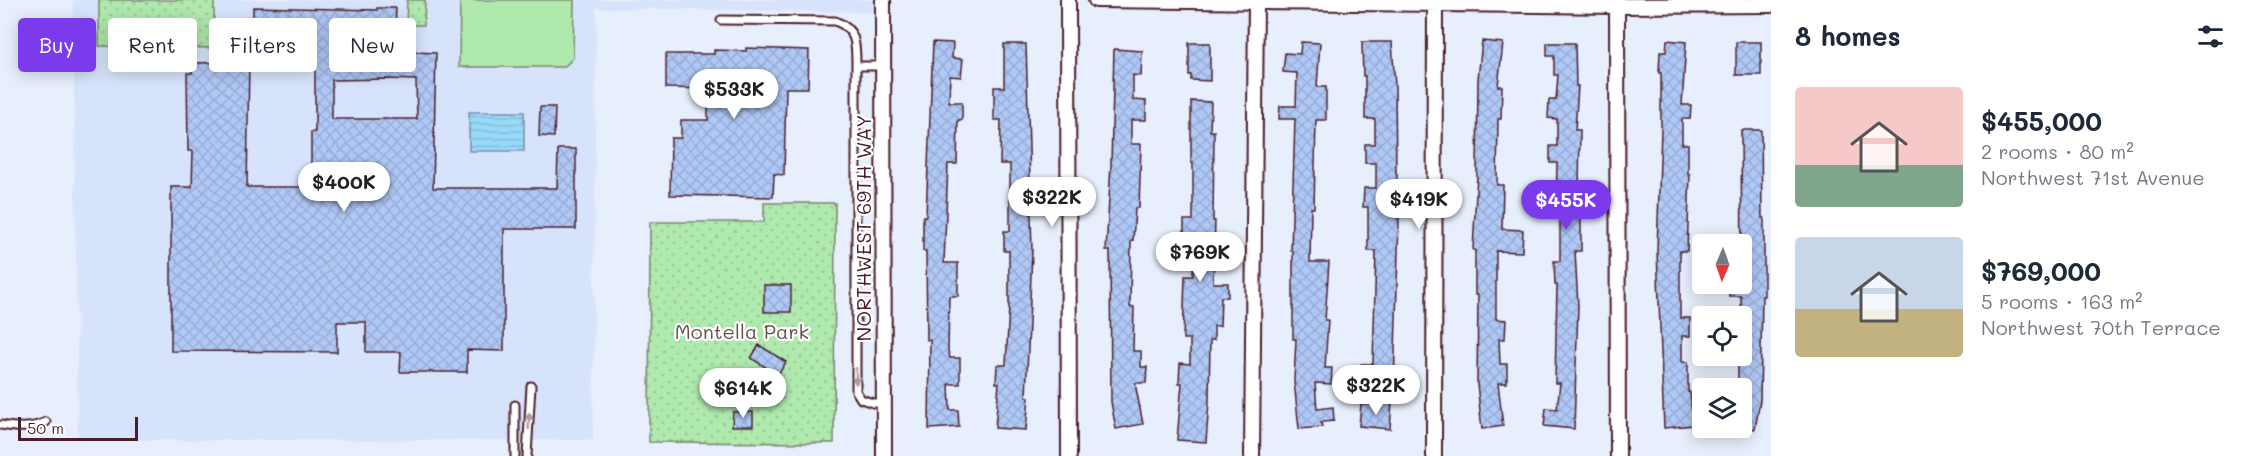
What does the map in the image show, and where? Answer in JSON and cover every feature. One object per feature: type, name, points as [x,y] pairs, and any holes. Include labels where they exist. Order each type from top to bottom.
[{"type":"street","name":"NORTHWEST 69TH WAY","points":[[883,0],[884,456]]},
{"type":"street","points":[[1068,0],[1069,456]]},
{"type":"street","points":[[1095,0],[1771,5]]},
{"type":"street","points":[[1252,456],[1256,1]]},
{"type":"street","points":[[1434,456],[1435,2]]},
{"type":"street","points":[[1617,3],[1618,456]]},
{"type":"lane","points":[[722,20],[835,21],[844,24],[851,31],[856,45],[856,390],[861,399],[873,403],[884,403]]},
{"type":"lane","points":[[856,66],[883,66]]},
{"type":"lane","points":[[527,456],[531,386]]},
{"type":"lane","points":[[515,405],[515,456]]},
{"type":"lane","points":[[1,425],[22,428],[35,427],[46,422]]},
{"type":"shaded area","points":[[73,0],[882,0],[882,12],[596,8],[593,440],[78,440],[74,72],[96,72],[96,18],[73,18]]},
{"type":"green space","points":[[99,0],[214,0],[214,18],[209,18],[209,48],[197,48],[197,18],[108,18],[108,46],[99,46]]},
{"type":"green space","points":[[407,0],[425,0],[424,25],[416,25],[416,18],[406,18]]},
{"type":"green space","points":[[460,0],[574,0],[573,58],[564,67],[459,67]]},
{"type":"green space","name":"Montella Park","points":[[764,203],[835,203],[834,443],[649,442],[650,222],[764,222]]},
{"type":"water","points":[[469,112],[524,112],[524,151],[469,151]]},
{"type":"building","points":[[253,7],[377,10],[377,8],[396,8],[396,18],[329,18],[329,72],[416,72],[416,52],[436,53],[433,188],[557,188],[558,149],[576,149],[576,229],[504,229],[504,351],[467,350],[467,372],[400,372],[401,352],[366,352],[366,322],[337,322],[337,352],[171,351],[171,187],[192,187],[193,151],[188,151],[187,73],[197,72],[197,63],[209,63],[209,72],[249,72],[247,187],[311,187],[311,132],[315,132],[317,18],[253,18]],"holes":[[[332,80],[416,80],[417,119],[332,119]]]},
{"type":"building","points":[[1667,40],[1686,42],[1682,105],[1691,105],[1690,119],[1682,119],[1682,144],[1688,144],[1688,174],[1690,174],[1687,251],[1680,251],[1680,318],[1690,318],[1690,336],[1682,336],[1682,362],[1688,362],[1688,392],[1690,392],[1692,425],[1664,428],[1657,251],[1661,130],[1661,73],[1659,73],[1660,52],[1666,52]]},
{"type":"building","points":[[1482,41],[1503,43],[1498,86],[1502,86],[1501,119],[1498,119],[1497,185],[1503,185],[1502,229],[1523,230],[1522,252],[1496,251],[1496,319],[1506,320],[1505,339],[1499,339],[1500,364],[1507,364],[1507,383],[1498,383],[1503,426],[1482,429],[1477,384],[1478,295],[1475,295],[1475,250],[1473,250],[1478,79]]},
{"type":"building","points":[[933,42],[953,43],[952,58],[963,59],[961,77],[950,76],[949,102],[962,102],[962,120],[958,120],[957,164],[948,164],[944,263],[958,263],[958,296],[949,296],[948,351],[950,358],[960,358],[960,384],[949,384],[950,410],[958,410],[959,427],[929,429],[930,340],[927,340],[926,251],[923,251],[923,216],[926,216]]},
{"type":"building","points":[[1301,42],[1320,43],[1317,87],[1326,87],[1326,120],[1316,120],[1310,262],[1329,262],[1325,320],[1328,320],[1325,368],[1332,368],[1331,384],[1315,383],[1317,409],[1333,407],[1334,421],[1321,422],[1322,427],[1299,429],[1294,381],[1296,339],[1293,339],[1293,251],[1291,251],[1295,119],[1279,119],[1280,106],[1296,106],[1297,73],[1283,72],[1285,53],[1300,54]]},
{"type":"building","points":[[1362,42],[1392,42],[1397,218],[1399,218],[1394,386],[1363,385],[1361,383],[1361,364],[1373,364],[1376,251],[1368,251],[1368,207],[1363,207],[1364,188],[1376,188],[1376,163],[1365,163],[1365,144],[1375,144],[1375,119],[1365,119]]},
{"type":"building","points":[[1736,42],[1761,42],[1761,75],[1736,75]]},
{"type":"building","points":[[1189,43],[1210,43],[1210,81],[1191,80]]},
{"type":"building","points":[[1547,43],[1575,43],[1576,86],[1578,86],[1575,130],[1580,130],[1579,186],[1585,186],[1585,207],[1581,207],[1581,251],[1575,251],[1578,306],[1574,429],[1544,426],[1546,408],[1557,409],[1560,383],[1555,383],[1557,285],[1555,285],[1554,261],[1560,261],[1560,207],[1556,207],[1557,163],[1550,163],[1550,146],[1557,146],[1557,119],[1548,118],[1549,100],[1556,100],[1558,75],[1554,75],[1554,56],[1547,56]]},
{"type":"building","points":[[1004,44],[1026,44],[1032,251],[1026,397],[1029,397],[1026,430],[995,428],[999,383],[996,383],[997,365],[1006,365],[1009,306],[1009,251],[1004,251],[1004,231],[1010,231],[1010,164],[1000,164],[1001,120],[994,120],[994,87],[1004,87]]},
{"type":"building","points":[[746,48],[809,50],[808,88],[786,88],[784,175],[774,174],[773,197],[670,195],[671,138],[681,138],[681,120],[708,120],[708,89],[666,88],[666,54],[714,54],[714,50],[746,51]]},
{"type":"building","points":[[1114,49],[1142,51],[1141,76],[1133,75],[1133,100],[1146,101],[1146,120],[1131,120],[1131,144],[1141,144],[1139,208],[1135,208],[1133,241],[1131,241],[1130,307],[1134,307],[1133,351],[1141,351],[1141,367],[1147,367],[1146,383],[1135,383],[1143,424],[1116,429],[1111,402],[1110,251],[1106,251]]},
{"type":"building","points":[[1191,101],[1211,102],[1210,131],[1214,131],[1213,221],[1215,221],[1213,283],[1228,283],[1228,297],[1221,297],[1220,326],[1214,326],[1214,340],[1210,340],[1206,442],[1177,440],[1182,383],[1179,383],[1180,363],[1190,364],[1190,339],[1183,339],[1185,276],[1193,276],[1193,251],[1184,251],[1184,220],[1193,220]]},
{"type":"building","points":[[540,107],[555,107],[554,137],[539,136]]},
{"type":"building","points":[[1741,130],[1761,130],[1764,296],[1762,296],[1760,401],[1755,429],[1752,428],[1752,378],[1738,378],[1738,366],[1752,366],[1752,306],[1741,306],[1741,296],[1729,296],[1729,294],[1752,294],[1752,234],[1742,234]]},
{"type":"building","points":[[764,285],[791,285],[791,312],[764,312]]},
{"type":"building","points":[[759,345],[786,362],[778,375],[751,358]]},
{"type":"building","points":[[1392,402],[1390,429],[1359,426],[1361,405]]},
{"type":"building","points":[[733,412],[753,412],[753,426],[732,426]]}]
